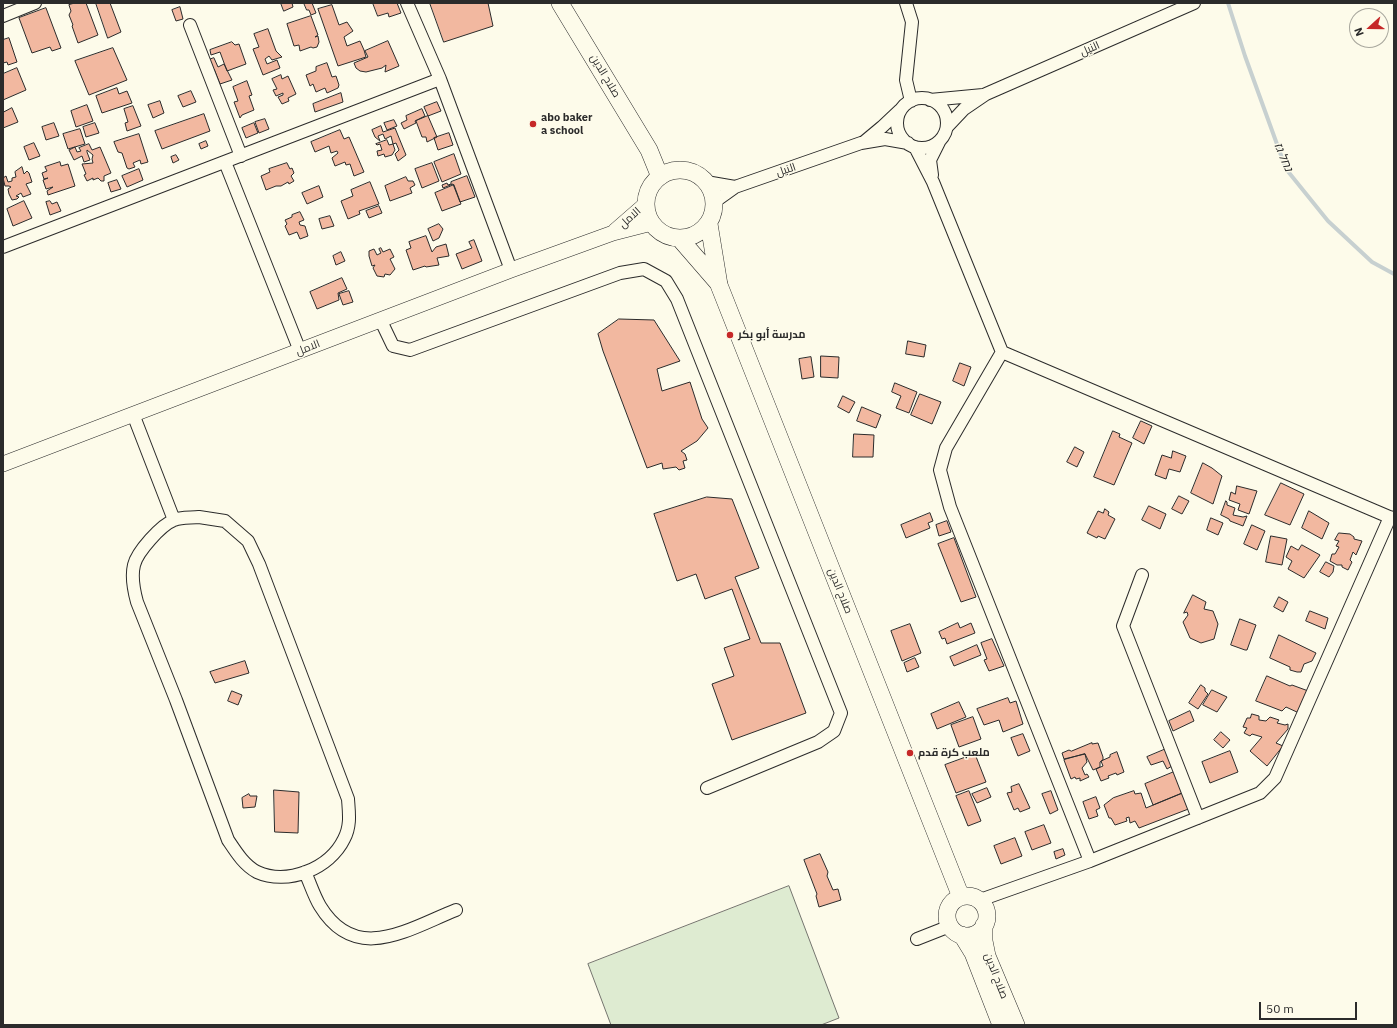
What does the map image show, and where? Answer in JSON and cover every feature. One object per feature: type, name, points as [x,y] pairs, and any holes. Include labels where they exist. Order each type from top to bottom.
[{"type":"main road","name":"صلاح الدين","points":[[560,3],[649,150],[660,177]]},
{"type":"main road","name":"صلاح الدين","points":[[649,150],[679,170]]},
{"type":"main road","points":[[679,170],[689,171],[699,176],[706,182],[712,192],[714,202],[713,214],[709,224],[701,232],[691,237],[680,238],[669,236],[659,231],[652,223],[646,204],[648,194],[653,184],[660,177],[669,172],[679,170]]},
{"type":"main road","name":"صلاح الدين","points":[[709,224],[719,284],[961,897]]},
{"type":"main road","name":"صلاح الدين","points":[[680,238],[719,284]]},
{"type":"main road","points":[[967,896],[980,900],[984,906],[987,919],[980,931],[968,936],[956,930],[947,916],[948,910],[955,900],[967,896]]},
{"type":"main road","name":"صلاح الدين","points":[[984,925],[984,941],[987,956],[1016,1025]]},
{"type":"main road","name":"صلاح الدين","points":[[956,930],[974,953],[1001,1025]]},
{"type":"street","points":[[3,16],[35,3]]},
{"type":"street","points":[[408,3],[440,79],[511,270]]},
{"type":"street","points":[[906,3],[912,22],[906,80],[907,104],[898,115],[898,131],[902,138],[911,145],[933,182],[1002,352],[1392,518],[1275,778],[1260,793],[1090,861],[980,900]]},
{"type":"street","name":"النيل","points":[[986,94],[1194,3]]},
{"type":"street","points":[[190,25],[241,156]]},
{"type":"street","points":[[3,247],[440,79]]},
{"type":"street","points":[[930,100],[986,94]]},
{"type":"street","points":[[933,182],[930,160],[947,127],[964,109],[986,94]]},
{"type":"street","points":[[862,144],[882,128],[907,104],[922,98],[938,104],[943,110],[947,127]]},
{"type":"street","name":"النيل","points":[[714,202],[734,187],[862,144],[885,139],[911,145]]},
{"type":"street","points":[[911,145],[927,147],[939,142]]},
{"type":"street","points":[[225,162],[300,351]]},
{"type":"street","name":"النيل","points":[[706,182],[734,187]]},
{"type":"street","name":"الامل","points":[[613,233],[646,204]]},
{"type":"street","name":"الامل","points":[[3,464],[511,270],[613,233],[652,223]]},
{"type":"street","points":[[381,320],[393,346],[410,350],[620,273],[644,269],[666,281],[680,306],[841,712],[834,730],[818,742],[707,788]]},
{"type":"street","points":[[1002,352],[946,448],[940,470],[950,507],[1090,861]]},
{"type":"street","points":[[133,414],[174,520]]},
{"type":"street","points":[[199,517],[225,521],[248,541],[260,564],[348,799],[350,819],[344,838],[332,856],[319,866],[305,872],[279,877],[257,872],[242,860],[228,840],[176,700],[137,602],[133,588],[134,565],[144,545],[174,520],[199,517]]},
{"type":"street","points":[[1142,575],[1123,626],[1198,818]]},
{"type":"street","points":[[305,872],[320,906],[331,920],[344,932],[360,938],[377,939],[392,936],[456,910]]},
{"type":"street","points":[[916,940],[956,930]]},
{"type":"green space","points":[[789,886],[839,1018],[821,1025],[611,1025],[588,964]]},
{"type":"building","points":[[75,3],[86,3],[98,35],[78,43],[69,15],[71,11],[69,5]]},
{"type":"building","points":[[96,3],[110,3],[121,32],[108,38]]},
{"type":"building","points":[[281,3],[292,3],[293,7],[284,11]]},
{"type":"building","points":[[304,3],[312,3],[316,13],[311,15]]},
{"type":"building","points":[[373,3],[397,3],[401,13],[389,17],[388,13],[378,16]]},
{"type":"building","points":[[430,3],[488,3],[493,26],[444,42]]},
{"type":"building","points":[[332,5],[339,25],[347,22],[353,31],[344,37],[347,46],[360,41],[366,57],[338,66],[318,9]]},
{"type":"building","points":[[180,7],[183,19],[176,21],[172,10]]},
{"type":"building","points":[[46,8],[61,48],[52,51],[50,47],[32,53],[19,18]]},
{"type":"building","points":[[311,16],[318,35],[315,37],[318,36],[319,42],[317,47],[311,47],[300,51],[299,45],[294,46],[287,24]]},
{"type":"building","points":[[268,29],[276,51],[282,57],[272,60],[269,56],[265,59],[267,64],[277,60],[280,68],[263,75],[253,49],[259,47],[254,34]]},
{"type":"building","points":[[9,38],[17,62],[8,65],[7,62],[3,63],[3,40]]},
{"type":"building","points":[[388,41],[399,66],[385,72],[386,65],[382,68],[366,72],[360,71],[356,68],[354,63],[368,57],[365,51]]},
{"type":"building","points":[[232,42],[235,45],[239,44],[246,64],[227,71],[220,52],[211,55],[210,50]]},
{"type":"building","points":[[113,48],[127,80],[89,95],[75,61]]},
{"type":"building","points":[[214,58],[218,67],[224,64],[232,80],[220,84],[214,69],[210,72],[206,61]]},
{"type":"building","points":[[327,63],[332,77],[336,76],[339,85],[338,88],[327,93],[325,88],[316,92],[313,84],[310,86],[306,75],[316,71],[316,67]]},
{"type":"building","points":[[17,68],[26,90],[3,100],[3,74]]},
{"type":"building","points":[[281,75],[282,79],[288,76],[296,94],[288,98],[289,101],[282,104],[278,97],[283,95],[283,93],[276,96],[273,90],[277,89],[272,79]]},
{"type":"building","points":[[247,81],[252,95],[249,96],[254,110],[242,115],[240,118],[234,102],[238,101],[233,87]]},
{"type":"building","points":[[117,88],[119,94],[127,91],[132,103],[102,113],[96,96]]},
{"type":"building","points":[[191,91],[196,102],[183,107],[178,96]]},
{"type":"building","points":[[341,93],[343,102],[315,112],[313,104]]},
{"type":"building","points":[[160,101],[164,113],[153,118],[148,105]]},
{"type":"building","points":[[437,102],[441,111],[428,116],[424,107]]},
{"type":"building","points":[[87,105],[93,121],[76,127],[71,111]]},
{"type":"building","points":[[133,106],[141,126],[127,131],[125,123],[128,122],[124,109]]},
{"type":"building","points":[[12,108],[18,122],[3,128],[3,112]]},
{"type":"building","points":[[422,109],[425,116],[415,121],[416,123],[404,129],[401,123],[407,120],[406,116]]},
{"type":"building","points":[[204,114],[210,131],[162,149],[155,131]]},
{"type":"building","points":[[428,116],[437,137],[427,142],[426,137],[422,137],[416,121]]},
{"type":"building","points":[[265,119],[269,129],[259,133],[255,122]]},
{"type":"building","points":[[394,120],[397,126],[387,130],[384,123]]},
{"type":"building","points":[[54,123],[59,136],[46,140],[42,127]]},
{"type":"building","points":[[95,123],[99,133],[86,137],[83,127]]},
{"type":"building","points":[[254,123],[258,133],[246,138],[242,128]]},
{"type":"building","points":[[381,126],[383,132],[395,128],[406,155],[398,161],[395,154],[399,150],[396,143],[393,144],[391,136],[385,139],[383,134],[378,136],[380,141],[375,137],[372,130]]},
{"type":"building","points":[[80,129],[85,144],[68,149],[63,134]]},
{"type":"building","points":[[340,130],[344,139],[349,137],[364,172],[354,176],[350,164],[346,165],[345,162],[335,166],[332,158],[338,153],[337,151],[331,153],[329,146],[315,152],[311,142]]},
{"type":"building","points":[[449,133],[453,145],[438,150],[434,138]]},
{"type":"building","points":[[139,134],[148,162],[141,164],[140,160],[133,163],[135,167],[129,169],[127,168],[122,153],[118,152],[114,142]]},
{"type":"building","points":[[387,140],[389,145],[393,144],[395,150],[392,155],[385,157],[384,154],[378,156],[377,151],[382,150],[380,144],[376,144]]},
{"type":"building","points":[[206,141],[208,146],[201,149],[199,144]]},
{"type":"building","points":[[34,143],[40,156],[29,160],[24,147]]},
{"type":"building","points":[[89,144],[92,150],[100,147],[111,173],[104,176],[104,181],[101,181],[98,178],[93,180],[93,178],[87,181],[84,175],[86,174],[82,164],[93,163],[93,155],[87,150],[90,160],[84,162],[82,156],[74,160],[69,150],[75,147],[77,152],[81,151],[79,148]]},
{"type":"building","points":[[454,154],[461,174],[442,182],[434,162]]},
{"type":"building","points":[[176,155],[179,160],[173,163],[171,157]]},
{"type":"building","points":[[60,162],[61,166],[68,164],[75,186],[48,195],[47,191],[53,187],[46,189],[43,180],[48,178],[44,179],[42,173],[47,171],[45,167]]},
{"type":"building","points":[[287,163],[290,169],[292,168],[294,173],[291,176],[294,181],[289,184],[288,182],[281,186],[276,186],[266,190],[261,176],[270,172],[269,169]]},
{"type":"building","points":[[432,163],[439,181],[422,188],[415,169]]},
{"type":"building","points":[[22,167],[24,174],[27,171],[29,173],[32,182],[26,184],[31,194],[23,197],[21,193],[16,196],[19,197],[17,199],[12,200],[8,189],[11,187],[5,186],[3,178],[6,176],[8,182],[12,181],[12,178],[16,177],[15,172]]},
{"type":"building","points":[[139,169],[143,180],[127,187],[122,176]]},
{"type":"building","points":[[467,176],[475,197],[460,202],[453,184],[443,188],[442,185],[447,183],[448,185],[451,184],[451,182]]},
{"type":"building","points":[[406,177],[408,181],[413,181],[415,185],[410,188],[412,193],[390,201],[385,186]]},
{"type":"building","points":[[117,180],[121,189],[111,192],[108,183]]},
{"type":"building","points":[[370,182],[379,204],[359,211],[360,214],[348,219],[341,201],[353,196],[351,190]]},
{"type":"building","points":[[454,185],[461,204],[442,211],[435,193]]},
{"type":"building","points":[[319,186],[323,197],[307,204],[302,193]]},
{"type":"building","points":[[24,201],[32,218],[13,226],[7,209]]},
{"type":"building","points":[[50,201],[52,204],[57,202],[61,211],[50,215],[46,202]]},
{"type":"building","points":[[379,206],[382,213],[369,218],[366,211]]},
{"type":"building","points":[[300,212],[304,220],[299,222],[300,225],[305,226],[308,236],[300,239],[297,232],[289,235],[285,226],[287,224],[285,220]]},
{"type":"building","points":[[330,216],[334,226],[322,229],[319,219]]},
{"type":"building","points":[[439,224],[443,229],[439,238],[433,241],[428,229]]},
{"type":"building","points":[[426,236],[432,252],[436,247],[446,244],[449,256],[437,258],[439,265],[425,266],[413,270],[406,250],[411,248],[409,242]]},
{"type":"building","points":[[474,240],[482,261],[462,269],[456,254],[472,248],[469,242]]},
{"type":"building","points":[[381,248],[383,252],[390,249],[394,257],[390,259],[395,269],[390,275],[385,274],[384,277],[377,276],[373,268],[375,265],[372,266],[369,256],[369,251],[374,249],[377,255],[381,253],[379,249]]},
{"type":"building","points":[[341,252],[345,261],[336,265],[333,256]]},
{"type":"building","points":[[342,278],[347,289],[338,293],[339,300],[317,309],[310,292]]},
{"type":"building","points":[[349,291],[353,302],[343,305],[339,294]]},
{"type":"building","points":[[619,319],[654,320],[680,361],[657,369],[662,391],[690,382],[702,419],[708,428],[697,441],[681,451],[685,454],[687,460],[683,461],[685,468],[679,470],[676,467],[663,469],[662,463],[647,468],[598,334]]},
{"type":"building","points":[[908,341],[926,345],[924,357],[906,354]]},
{"type":"building","points":[[821,356],[839,357],[838,378],[821,377]]},
{"type":"building","points":[[811,357],[814,377],[802,379],[799,359]]},
{"type":"building","points":[[960,363],[971,367],[964,386],[953,381]]},
{"type":"building","points":[[895,383],[917,392],[909,413],[896,408],[901,396],[892,392]]},
{"type":"building","points":[[920,394],[941,402],[932,424],[911,415]]},
{"type":"building","points":[[843,396],[855,402],[849,413],[838,407]]},
{"type":"building","points":[[862,407],[881,415],[876,428],[857,421]]},
{"type":"building","points":[[1141,421],[1152,426],[1144,444],[1133,438]]},
{"type":"building","points":[[1113,431],[1120,434],[1119,437],[1132,443],[1114,485],[1094,477]]},
{"type":"building","points":[[854,434],[874,435],[873,457],[853,457]]},
{"type":"building","points":[[1075,447],[1084,452],[1077,467],[1067,462]]},
{"type":"building","points":[[1173,451],[1186,456],[1180,472],[1169,469],[1166,479],[1155,475],[1162,455],[1171,458]]},
{"type":"building","points":[[1203,463],[1222,476],[1213,504],[1191,493]]},
{"type":"building","points":[[1281,483],[1304,494],[1290,525],[1265,515]]},
{"type":"building","points":[[1237,486],[1257,491],[1249,514],[1238,510],[1240,504],[1229,500],[1231,492],[1235,494]]},
{"type":"building","points":[[1179,496],[1189,501],[1182,514],[1172,509]]},
{"type":"building","points":[[707,497],[732,499],[759,568],[735,577],[761,643],[780,643],[806,713],[732,740],[712,684],[734,676],[724,648],[750,639],[732,589],[705,599],[696,574],[677,581],[654,514]]},
{"type":"building","points":[[1226,501],[1227,505],[1235,508],[1233,515],[1243,517],[1247,516],[1243,526],[1230,521],[1221,515]]},
{"type":"building","points":[[1149,506],[1166,514],[1160,529],[1142,520]]},
{"type":"building","points":[[1105,509],[1109,512],[1108,515],[1115,519],[1105,539],[1098,536],[1097,538],[1087,533],[1098,511],[1103,513]]},
{"type":"building","points":[[1309,511],[1329,523],[1322,539],[1302,528]]},
{"type":"building","points":[[930,513],[933,521],[928,523],[930,528],[906,538],[901,525]]},
{"type":"building","points":[[1211,518],[1223,523],[1218,535],[1207,530]]},
{"type":"building","points":[[947,521],[951,532],[939,536],[936,525]]},
{"type":"building","points":[[1252,525],[1265,531],[1257,550],[1244,544]]},
{"type":"building","points":[[1339,533],[1350,534],[1354,537],[1354,539],[1362,541],[1356,555],[1353,552],[1350,560],[1352,562],[1348,570],[1342,567],[1342,565],[1337,565],[1330,561],[1332,554],[1335,554],[1339,547],[1336,546],[1339,541],[1335,540]]},
{"type":"building","points":[[1271,536],[1287,539],[1282,565],[1266,562]]},
{"type":"building","points":[[954,538],[976,597],[961,602],[938,544]]},
{"type":"building","points":[[1302,545],[1320,555],[1304,578],[1288,569],[1292,561],[1286,557],[1291,546],[1298,550]]},
{"type":"building","points":[[1326,562],[1334,566],[1333,572],[1329,577],[1320,572]]},
{"type":"building","points":[[1193,595],[1206,602],[1204,609],[1213,611],[1218,624],[1214,639],[1201,643],[1190,638],[1183,622],[1188,615],[1187,612],[1184,613]]},
{"type":"building","points":[[1279,597],[1288,602],[1283,612],[1274,607]]},
{"type":"building","points":[[1310,611],[1328,618],[1325,629],[1306,621]]},
{"type":"building","points":[[1240,619],[1256,625],[1247,650],[1231,645]]},
{"type":"building","points":[[958,623],[960,628],[971,623],[975,633],[947,644],[945,638],[942,639],[939,632]]},
{"type":"building","points":[[910,624],[921,653],[902,661],[891,631]]},
{"type":"building","points":[[1279,635],[1316,653],[1312,661],[1304,664],[1301,672],[1290,670],[1290,667],[1270,658]]},
{"type":"building","points":[[992,639],[1004,666],[989,671],[984,660],[987,659],[981,643]]},
{"type":"building","points":[[977,645],[981,655],[954,666],[950,657]]},
{"type":"building","points":[[915,658],[919,667],[907,672],[904,663]]},
{"type":"building","points":[[245,661],[249,673],[215,683],[210,672]]},
{"type":"building","points":[[1267,676],[1290,686],[1292,685],[1311,692],[1299,713],[1286,707],[1282,711],[1256,701]]},
{"type":"building","points":[[1201,685],[1205,688],[1205,691],[1208,694],[1198,709],[1189,703]]},
{"type":"building","points":[[1212,690],[1227,697],[1217,712],[1203,705]]},
{"type":"building","points":[[232,691],[242,695],[238,705],[228,701]]},
{"type":"building","points":[[1008,698],[1010,703],[1016,701],[1023,724],[1003,732],[999,720],[984,725],[977,709]]},
{"type":"building","points":[[959,702],[966,717],[937,729],[931,714]]},
{"type":"building","points":[[1190,711],[1194,721],[1173,731],[1169,721]]},
{"type":"building","points":[[1252,714],[1259,716],[1259,720],[1266,721],[1270,717],[1279,720],[1277,723],[1285,725],[1288,724],[1288,729],[1276,743],[1283,746],[1267,766],[1250,751],[1262,737],[1252,734],[1250,736],[1244,733],[1247,728],[1243,727],[1247,718],[1250,718]]},
{"type":"building","points":[[973,717],[981,739],[959,747],[951,725]]},
{"type":"building","points":[[1221,732],[1230,740],[1223,748],[1214,740]]},
{"type":"building","points":[[1023,734],[1030,751],[1018,756],[1011,738]]},
{"type":"building","points":[[1092,743],[1098,743],[1103,757],[1103,760],[1100,762],[1100,767],[1093,770],[1085,754],[1064,759],[1062,753]]},
{"type":"building","points":[[1166,749],[1172,766],[1167,769],[1163,761],[1151,765],[1147,757]]},
{"type":"building","points":[[1230,751],[1238,772],[1210,783],[1202,762]]},
{"type":"building","points":[[1117,752],[1124,772],[1117,775],[1116,773],[1108,776],[1109,778],[1101,781],[1096,769],[1103,766],[1101,761]]},
{"type":"building","points":[[975,754],[986,782],[956,793],[945,765]]},
{"type":"building","points":[[1085,754],[1087,762],[1082,768],[1085,775],[1087,774],[1089,777],[1080,781],[1080,778],[1076,779],[1075,777],[1071,779],[1064,760]]},
{"type":"building","points":[[1174,772],[1182,793],[1153,805],[1145,784]]},
{"type":"building","points":[[1019,784],[1030,808],[1020,812],[1018,808],[1014,810],[1007,793],[1012,792],[1011,787]]},
{"type":"building","points":[[987,788],[991,797],[977,803],[972,794]]},
{"type":"building","points":[[274,790],[299,792],[298,833],[275,832]]},
{"type":"building","points":[[969,791],[981,821],[968,826],[956,796]]},
{"type":"building","points":[[1051,791],[1058,810],[1050,814],[1042,794]]},
{"type":"building","points":[[1134,791],[1135,794],[1141,793],[1146,808],[1185,792],[1191,808],[1139,828],[1135,821],[1130,823],[1129,817],[1126,818],[1127,821],[1115,825],[1111,818],[1109,818],[1104,805],[1113,798]]},
{"type":"building","points":[[249,794],[250,796],[257,796],[255,807],[243,808],[242,798]]},
{"type":"building","points":[[1096,797],[1100,808],[1096,810],[1098,816],[1089,819],[1083,802]]},
{"type":"building","points":[[1044,825],[1051,843],[1032,850],[1025,832]]},
{"type":"building","points":[[1015,838],[1022,856],[1001,864],[994,846]]},
{"type":"building","points":[[1063,849],[1065,855],[1056,859],[1054,852]]},
{"type":"building","points":[[820,854],[828,872],[827,876],[833,890],[838,889],[841,900],[819,907],[816,896],[817,894],[804,860]]},
{"type":"waterway","name":"נחל גז","points":[[1228,3],[1245,56],[1286,169],[1328,221],[1372,262],[1394,274]]},
{"type":"place","name":"abo baker a school","points":[[533,124]]},
{"type":"place","name":"مدرسة أبو بكر","points":[[730,335]]},
{"type":"place","name":"ملعب كرة قدم","points":[[910,753]]}]
